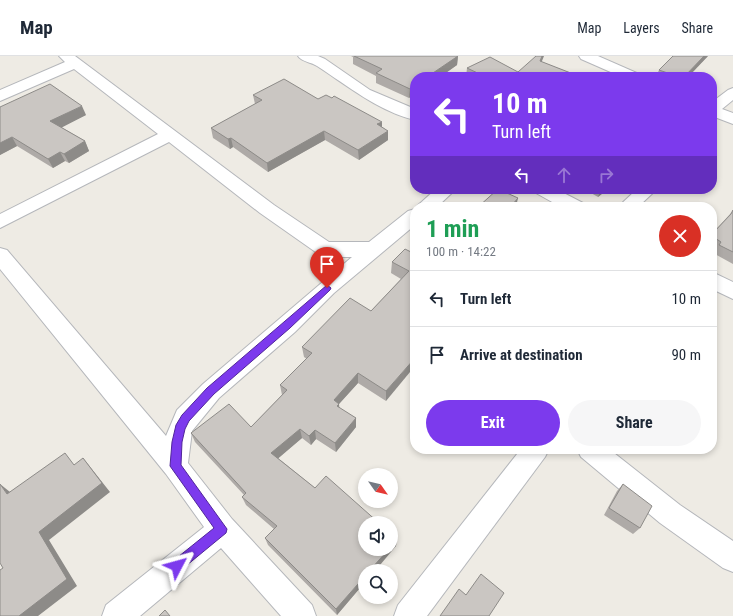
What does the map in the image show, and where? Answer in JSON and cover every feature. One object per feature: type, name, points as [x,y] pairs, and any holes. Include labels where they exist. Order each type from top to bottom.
[{"type":"street","points":[[305,56],[326,59],[365,93],[410,113]]},
{"type":"street","points":[[586,56],[623,72]]},
{"type":"street","points":[[0,96],[70,60],[267,209],[324,248],[340,250],[372,249]]},
{"type":"street","points":[[717,106],[733,93]]},
{"type":"street","points":[[717,112],[733,119]]},
{"type":"street","points":[[0,222],[170,135]]},
{"type":"street","points":[[432,202],[441,194]]},
{"type":"street","points":[[551,194],[567,202]]},
{"type":"street","points":[[634,202],[642,194]]},
{"type":"street","points":[[175,466],[180,428],[186,418],[216,386],[287,326],[327,288],[372,249],[410,219]]},
{"type":"street","points":[[324,248],[333,265],[332,276],[327,288]]},
{"type":"street","points":[[0,255],[175,466],[222,529],[301,616]]},
{"type":"street","points":[[717,282],[733,290]]},
{"type":"street","points":[[138,422],[155,426],[166,426],[186,418]]},
{"type":"street","points":[[409,616],[532,454]]},
{"type":"street","points":[[596,454],[670,514],[733,558]]},
{"type":"street","points":[[117,616],[222,529]]},
{"type":"building","points":[[354,56],[458,56],[434,72],[410,72],[410,89],[376,73],[382,69]]},
{"type":"building","points":[[536,56],[542,56],[540,61],[568,72],[518,72]]},
{"type":"building","points":[[673,56],[704,56],[689,72],[665,72],[659,70]]},
{"type":"building","points":[[490,57],[518,72],[475,72],[467,68]]},
{"type":"building","points":[[284,79],[318,99],[326,95],[332,98],[334,96],[382,122],[377,124],[388,131],[358,150],[324,131],[267,163],[231,138],[228,139],[211,128],[262,100],[253,95]]},
{"type":"building","points":[[50,84],[82,106],[50,121],[85,141],[64,154],[60,152],[48,159],[12,137],[0,143],[0,107]]},
{"type":"building","points":[[492,194],[509,194],[518,198],[514,202],[484,202]]},
{"type":"building","points":[[733,210],[733,252],[719,245],[721,242],[717,239],[717,229]]},
{"type":"building","points":[[405,249],[410,252],[410,364],[386,391],[358,373],[334,400],[339,404],[337,406],[356,418],[335,443],[315,430],[309,436],[300,429],[271,453],[315,488],[326,476],[358,504],[358,508],[362,508],[371,516],[358,516],[358,556],[383,556],[375,564],[358,564],[358,584],[336,609],[265,538],[277,526],[242,497],[246,493],[191,433],[229,404],[251,427],[287,390],[280,385],[312,353],[302,347],[350,298],[371,311],[409,271],[392,262]]},
{"type":"building","points":[[65,453],[74,465],[83,458],[102,483],[39,532],[67,579],[19,616],[0,616],[0,570],[3,568],[0,563],[0,484],[7,494]]},
{"type":"building","points":[[623,484],[652,506],[640,528],[609,508]]},
{"type":"building","points":[[481,574],[504,593],[489,616],[440,616],[459,589],[466,595]]},
{"type":"building","points":[[165,610],[170,616],[159,616]]},
{"type":"route","points":[[177,566],[222,529],[175,466],[180,428],[186,418],[211,391],[237,367],[287,326],[327,288]]}]
